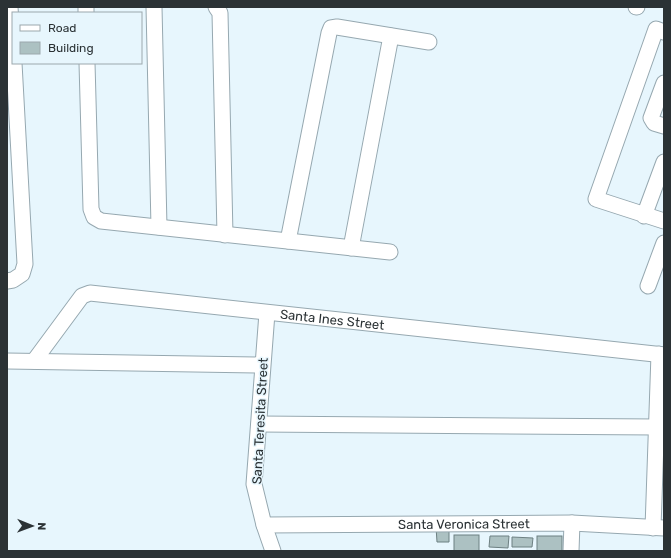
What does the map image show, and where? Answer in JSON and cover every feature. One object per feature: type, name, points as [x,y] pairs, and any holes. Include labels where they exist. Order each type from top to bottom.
[{"type":"street","points":[[10,7],[12,38]]},
{"type":"street","points":[[154,7],[159,227]]},
{"type":"street","points":[[216,7],[220,13],[225,235]]},
{"type":"street","points":[[288,241],[331,28],[337,27],[429,42]]},
{"type":"street","points":[[664,32],[656,29],[596,199],[644,216],[664,221]]},
{"type":"street","points":[[351,248],[391,36]]},
{"type":"street","points":[[7,281],[13,280],[22,274],[25,264],[14,64]]},
{"type":"street","points":[[87,64],[91,209],[94,217],[101,221],[390,252]]},
{"type":"street","points":[[664,83],[652,118],[654,123],[664,126]]},
{"type":"street","points":[[644,216],[664,162]]},
{"type":"street","points":[[648,286],[664,243]]},
{"type":"street","name":"Santa Ines Street","points":[[34,361],[82,296],[90,293],[662,355]]},
{"type":"street","name":"Santa Teresita Street","points":[[267,313],[254,484],[264,526],[273,551]]},
{"type":"street","points":[[658,528],[657,427],[662,355]]},
{"type":"street","points":[[7,361],[262,365]]},
{"type":"street","points":[[259,424],[657,427]]},
{"type":"street","points":[[572,523],[572,551]]},
{"type":"street","name":"Santa Veronica Street","points":[[264,526],[572,523],[658,528]]},
{"type":"building","points":[[436,527],[449,527],[449,542],[437,542]]},
{"type":"building","points":[[454,535],[479,535],[479,551],[454,551]]},
{"type":"building","points":[[490,536],[509,536],[508,548],[489,547]]},
{"type":"building","points":[[537,536],[562,536],[562,551],[537,551]]},
{"type":"building","points":[[512,537],[533,538],[532,547],[512,547]]}]
